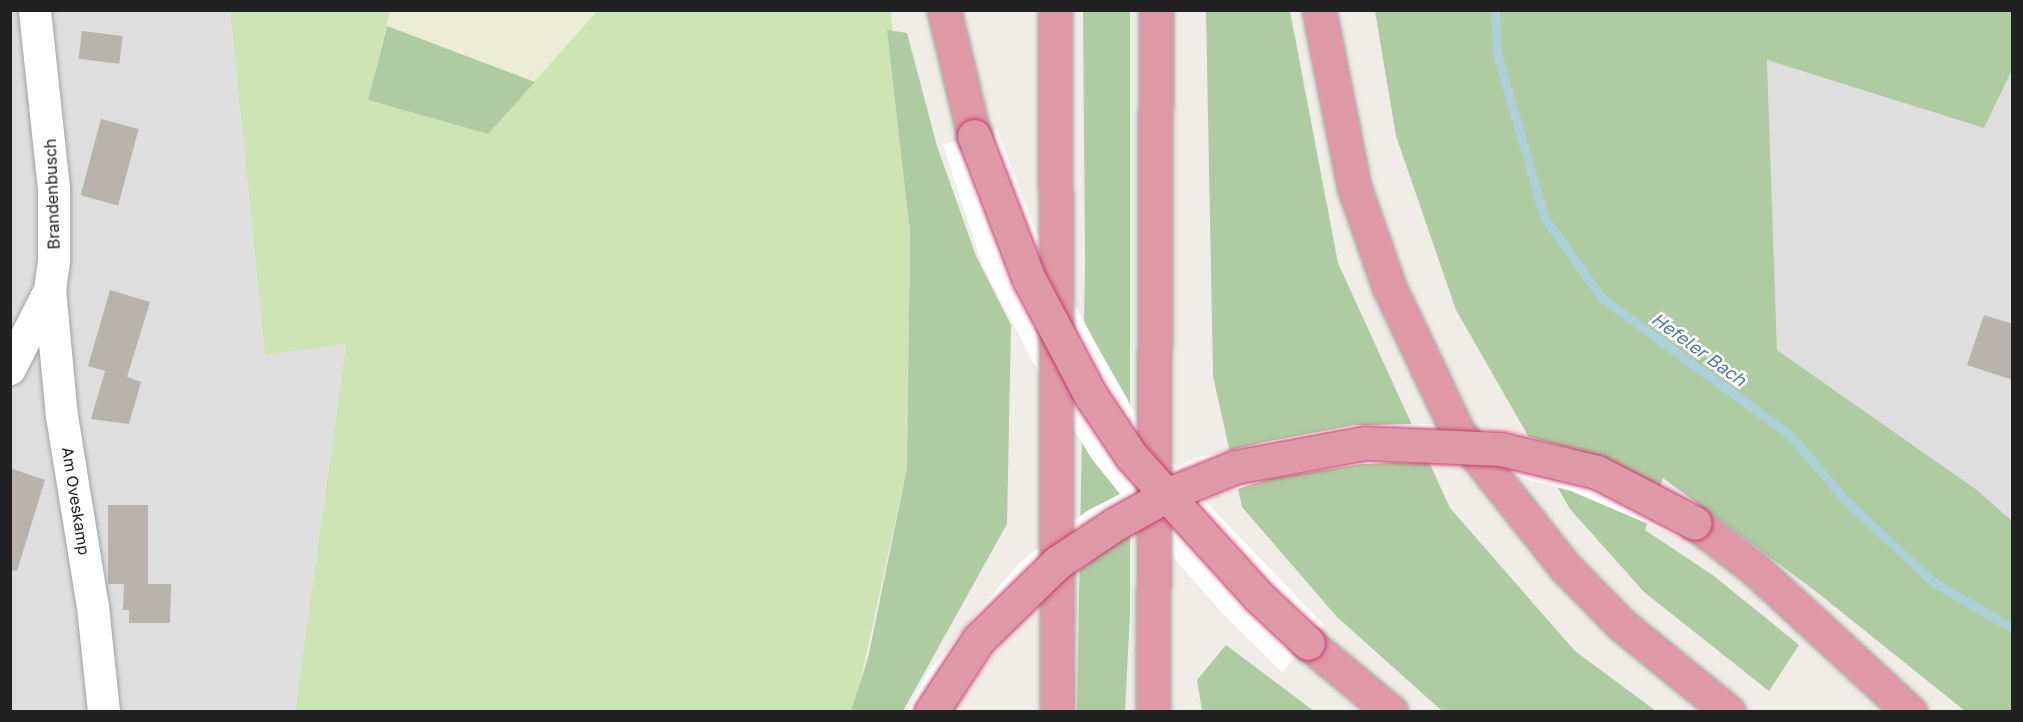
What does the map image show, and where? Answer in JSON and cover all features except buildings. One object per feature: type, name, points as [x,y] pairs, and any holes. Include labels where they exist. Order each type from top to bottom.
[{"type":"highway","points":[[944,10],[974,136],[1029,279],[1091,396],[1132,457],[1259,597],[1308,643],[1391,711]]},
{"type":"highway","points":[[1055,10],[1057,711]]},
{"type":"highway","points":[[1153,711],[1156,10]]},
{"type":"highway","points":[[1319,10],[1354,187],[1389,287],[1458,432],[1565,567],[1623,626],[1729,711]]},
{"type":"highway","points":[[931,711],[979,639],[1058,561],[1114,524],[1171,493],[1235,467],[1365,442],[1501,449],[1597,472],[1695,523],[1755,569],[1910,711]]},
{"type":"highway","points":[[1042,711],[1058,653]]},
{"type":"highway","points":[[1154,655],[1164,711]]},
{"type":"street","name":"Brandenbusch","points":[[10,369],[50,290],[54,189],[35,10]]},
{"type":"street","name":"Am Oveskamp","points":[[50,290],[62,416],[93,607],[104,711]]},
{"type":"shaded area","points":[[10,11],[230,11],[265,355],[346,344],[295,711],[11,711]]},
{"type":"shaded area","points":[[1767,60],[1984,128],[2012,70],[2012,521],[1977,490],[1777,350]]},
{"type":"green space","points":[[230,11],[390,11],[368,100],[488,134],[597,11],[891,11],[910,232],[907,468],[854,711],[295,711],[346,344],[265,355]]},
{"type":"green space","points":[[390,11],[597,11],[535,82],[387,26]]},
{"type":"green space","points":[[1083,11],[1130,11],[1130,614],[1125,711],[1077,712],[1085,263]]},
{"type":"green space","points":[[1206,11],[1290,11],[1338,263],[1450,508],[1575,651],[1656,711],[1442,711],[1337,617],[1242,507],[1213,376]]},
{"type":"green space","points":[[1375,11],[2012,11],[2012,70],[1984,128],[1767,60],[1777,350],[1977,490],[2012,521],[2012,711],[1965,711],[1814,590],[1663,478],[1645,530],[1714,576],[1799,645],[1769,691],[1644,592],[1570,509],[1456,310],[1396,136]]},
{"type":"green space","points":[[387,26],[535,82],[488,134],[368,100]]},
{"type":"green space","points":[[887,30],[907,33],[937,146],[976,256],[1011,325],[1007,524],[903,711],[851,711],[868,658],[907,468],[910,232]]},
{"type":"green space","points":[[1226,645],[1314,711],[1202,711],[1197,680]]},
{"type":"pier","points":[[997,129],[1033,225],[1096,344],[1138,418],[1177,467],[1196,458],[1264,442],[1355,425],[1427,424],[1516,433],[1591,454],[1704,508],[1681,538],[1571,491],[1503,473],[1429,462],[1361,464],[1269,479],[1204,500],[1324,625],[1282,672],[1223,614],[1147,527],[1115,543],[1031,607],[1010,630],[953,711],[907,712],[928,672],[1020,562],[1087,511],[1120,494],[1092,459],[1043,381],[982,264],[943,145]]},
{"type":"waterway","name":"Hefeler Bach","points":[[1495,10],[1497,53],[1544,217],[1602,298],[1791,436],[1847,502],[1933,582],[2012,628]]}]
